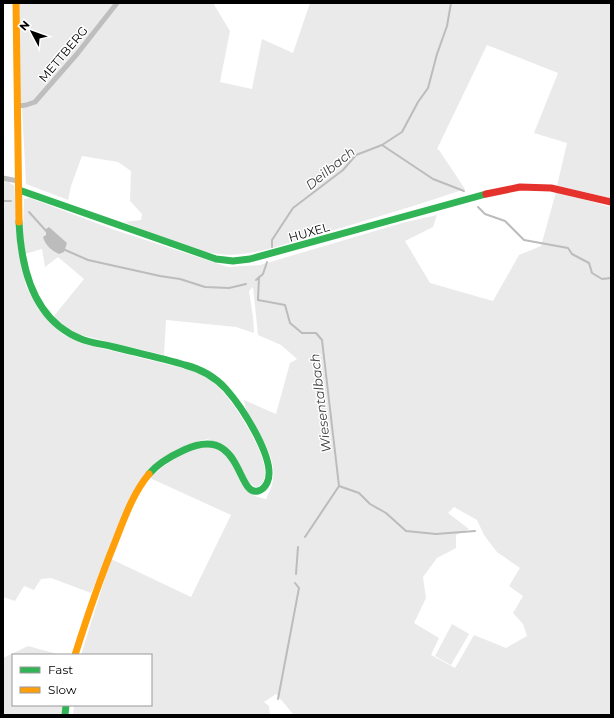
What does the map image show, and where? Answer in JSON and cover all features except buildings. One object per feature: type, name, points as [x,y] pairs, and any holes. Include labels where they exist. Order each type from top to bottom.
[{"type":"main road","points":[[16,3],[20,230],[25,270],[32,291],[43,310],[56,324],[68,333],[82,339],[188,366],[209,374],[227,390],[240,409],[264,451],[269,469],[269,478],[266,486],[261,490],[250,490],[245,484],[234,460],[227,452],[214,444],[206,444],[178,452],[158,465],[149,473],[140,488],[117,537],[88,613],[75,654]]},
{"type":"main road","name":"HUXEL","points":[[19,190],[216,259],[233,261],[250,259],[500,190],[520,187],[551,188],[611,202]]},
{"type":"street","name":"METTBERG","points":[[17,106],[35,102],[54,82],[117,3]]},
{"type":"street","points":[[3,178],[18,181]]},
{"type":"shaded area","points":[[19,3],[115,3],[77,51],[34,101],[20,103]]},
{"type":"shaded area","points":[[118,3],[213,3],[230,31],[220,82],[252,89],[262,39],[293,53],[310,3],[611,3],[611,198],[557,186],[567,143],[534,133],[558,73],[487,45],[437,149],[465,189],[371,219],[266,250],[242,254],[219,254],[183,245],[124,222],[141,220],[142,214],[130,201],[131,171],[118,162],[82,156],[71,186],[68,200],[26,184],[22,107],[35,103]]},
{"type":"shaded area","points":[[3,177],[7,177],[11,184],[14,185],[19,252],[26,286],[38,309],[62,334],[80,343],[198,372],[215,384],[230,400],[247,426],[262,456],[265,470],[263,481],[256,487],[249,483],[238,462],[219,443],[207,439],[189,444],[160,459],[127,507],[91,593],[51,578],[41,579],[34,590],[24,586],[15,601],[3,597]]},
{"type":"shaded area","points":[[556,192],[611,207],[611,715],[294,715],[276,694],[264,702],[269,706],[270,715],[73,715],[74,706],[152,706],[152,654],[81,654],[111,559],[191,597],[231,515],[150,478],[166,465],[187,452],[198,448],[208,447],[218,449],[227,456],[247,491],[254,496],[266,499],[272,486],[272,461],[266,446],[245,407],[244,400],[276,414],[290,363],[297,359],[281,345],[258,335],[253,287],[249,291],[254,333],[236,327],[166,320],[164,355],[72,333],[53,317],[84,279],[58,257],[45,267],[42,249],[25,254],[23,231],[24,199],[30,198],[112,229],[228,267],[260,265],[402,223],[437,215],[433,227],[405,241],[430,283],[493,301],[519,255],[541,246]],"holes":[[[454,507],[477,520],[484,535],[497,552],[520,568],[509,586],[523,596],[513,613],[523,624],[527,636],[506,648],[474,635],[455,668],[431,655],[439,638],[414,623],[426,598],[423,577],[437,558],[456,548],[456,535],[469,529],[448,513]]]},
{"type":"shaded area","points":[[49,227],[67,243],[64,252],[59,254],[47,245],[43,237],[46,235],[46,229]]},
{"type":"shaded area","points":[[452,624],[469,634],[451,665],[435,656]]},
{"type":"shaded area","points":[[28,646],[57,654],[12,654],[12,706],[64,706],[62,715],[3,715],[3,658]]},
{"type":"waterway","name":"Deilbach","points":[[272,247],[272,240],[293,208],[343,170],[356,155],[382,145],[402,132],[418,102],[428,88],[437,54],[447,26],[451,3]]},
{"type":"waterway","points":[[382,145],[433,179],[464,191]]},
{"type":"waterway","name":"Deilbach","points":[[3,201],[11,201]]},
{"type":"waterway","points":[[478,207],[485,214],[505,221],[524,240],[568,248],[572,254],[589,263],[592,273],[602,279],[611,278]]},
{"type":"waterway","name":"Deilbach","points":[[29,212],[48,233]]},
{"type":"waterway","name":"Deilbach","points":[[63,249],[88,260],[180,279],[205,287],[229,288],[246,284]]},
{"type":"waterway","name":"Deilbach","points":[[256,280],[263,274],[267,262]]},
{"type":"waterway","name":"Wiesentalbach","points":[[259,277],[258,300],[285,305],[290,323],[302,333],[316,333],[322,340],[339,486],[305,537]]},
{"type":"waterway","points":[[339,486],[359,493],[370,504],[386,513],[406,531],[436,534],[475,531]]},
{"type":"waterway","name":"Wiesentalbach","points":[[296,574],[298,547]]},
{"type":"waterway","name":"Wiesentalbach","points":[[278,699],[299,588],[295,583]]},
{"type":"traffic: fast","points":[[19,190],[216,259],[233,261],[250,259],[486,194]]},
{"type":"traffic: fast","points":[[19,222],[20,239],[27,274],[33,291],[41,306],[51,319],[65,330],[89,342],[191,367],[212,377],[233,397],[248,420],[263,448],[269,473],[267,483],[261,490],[251,490],[245,483],[228,453],[217,446],[203,444],[174,455],[161,463],[149,474]]},
{"type":"traffic: fast","points":[[65,715],[66,706]]},
{"type":"traffic: slow","points":[[16,3],[19,222]]},
{"type":"traffic: slow","points":[[75,654],[109,556],[125,515],[138,489],[149,474]]},
{"type":"traffic: jam","points":[[486,194],[520,187],[551,188],[611,202]]}]
